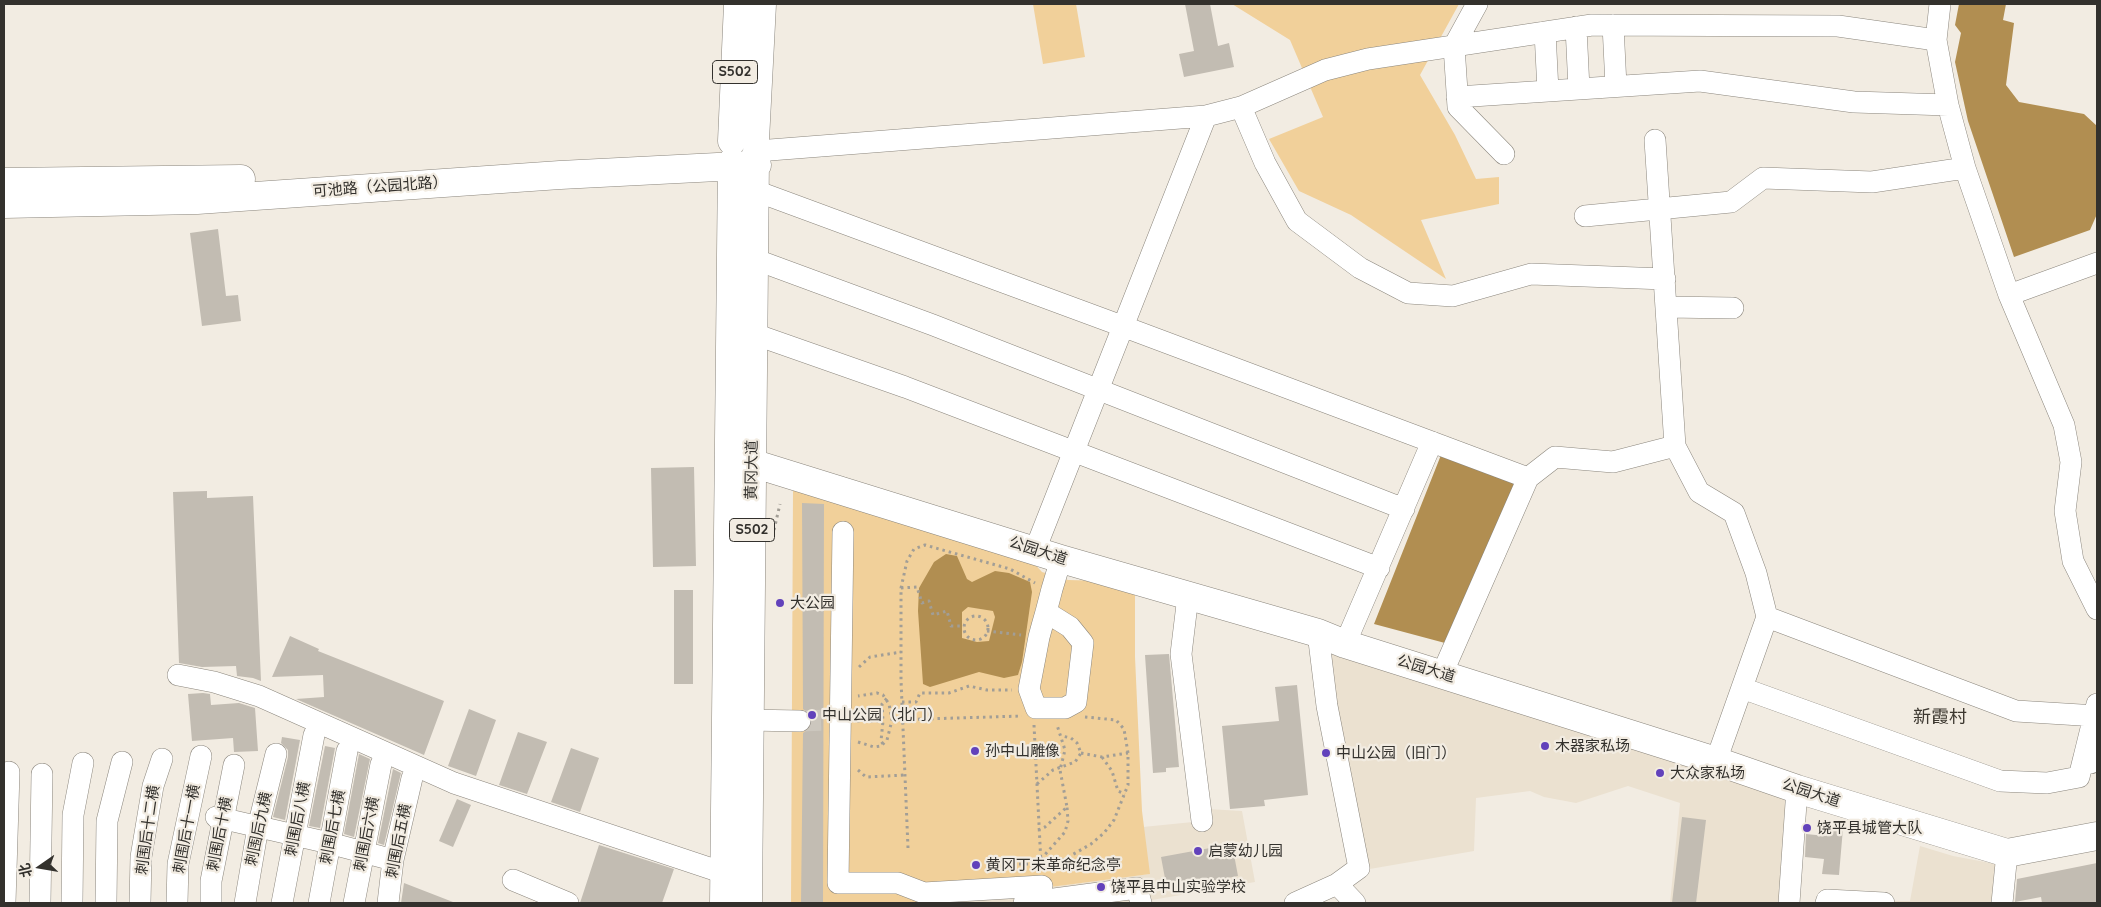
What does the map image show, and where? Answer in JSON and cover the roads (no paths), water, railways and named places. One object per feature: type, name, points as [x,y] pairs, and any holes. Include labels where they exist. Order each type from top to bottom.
[{"type":"main road","name":"黄冈大道","points":[[738,4],[749,158],[748,903]]},
{"type":"main road","name":"黄冈大道","points":[[724,903],[749,158],[762,4]]},
{"type":"main road","name":"可池路（公园北路）","points":[[4,182],[200,181],[749,158]]},
{"type":"main road","name":"可池路（公园北路）","points":[[4,204],[197,200],[560,175],[749,158]]},
{"type":"main road","name":"公园大道","points":[[755,464],[1061,559],[1318,633],[1345,644],[1716,761],[1796,789],[2007,853],[2097,836]]},
{"type":"street","points":[[1477,4],[1454,46],[1458,107],[1504,154]]},
{"type":"street","points":[[1940,4],[1936,40],[1948,105],[1965,168],[2010,295],[2064,424],[2071,462],[2065,511],[2073,562],[2097,609]]},
{"type":"street","points":[[749,158],[1206,116],[1241,107],[1324,70],[1368,59],[1576,27],[1613,25],[1838,26],[1936,40]]},
{"type":"street","points":[[1613,25],[1616,86]]},
{"type":"street","points":[[1576,27],[1579,89]]},
{"type":"street","points":[[1545,32],[1548,91]]},
{"type":"street","points":[[1457,96],[1700,81],[1854,102],[1948,105]]},
{"type":"street","points":[[1241,107],[1265,162],[1298,221],[1360,268],[1408,293],[1452,296],[1531,274],[1665,279]]},
{"type":"street","points":[[1035,550],[1206,116]]},
{"type":"street","points":[[1655,140],[1674,446],[1699,492],[1734,513],[1756,573],[1767,617],[1716,761]]},
{"type":"street","points":[[749,158],[1122,326],[1528,478]]},
{"type":"street","points":[[1585,216],[1731,202],[1763,178],[1872,182],[1965,168]]},
{"type":"street","points":[[754,259],[1404,509]]},
{"type":"street","points":[[2010,295],[2097,263]]},
{"type":"street","points":[[1666,307],[1734,308]]},
{"type":"street","points":[[754,334],[905,387],[1073,453],[1379,568]]},
{"type":"street","points":[[1345,644],[1432,442]]},
{"type":"street","points":[[1442,674],[1528,478],[1555,457],[1613,462],[1674,446]]},
{"type":"street","points":[[843,532],[838,883],[898,883],[924,893],[1042,886]]},
{"type":"street","points":[[1046,612],[1070,627],[1083,644],[1076,702],[1065,708],[1036,708],[1029,689],[1046,612],[1061,559]]},
{"type":"street","points":[[1188,596],[1181,654],[1202,821]]},
{"type":"street","points":[[838,844],[829,804],[827,720],[832,629],[843,606]]},
{"type":"street","points":[[1742,688],[2000,781],[2047,784],[2079,777],[2093,759],[2097,712],[2016,711],[1767,617]]},
{"type":"street","points":[[1296,903],[1337,884],[1358,868],[1327,706],[1318,633]]},
{"type":"street","points":[[178,675],[214,682],[259,696],[454,783],[727,874]]},
{"type":"street","points":[[746,720],[800,721]]},
{"type":"street","name":"刺围后八横","points":[[282,903],[314,735]]},
{"type":"street","name":"刺围后七横","points":[[319,903],[347,750]]},
{"type":"street","name":"刺围后九横","points":[[245,903],[258,827],[276,754]]},
{"type":"street","name":"刺围后十一横","points":[[177,903],[178,864],[201,756]]},
{"type":"street","name":"刺围后十二横","points":[[140,903],[141,857],[153,786],[162,759]]},
{"type":"street","points":[[106,903],[107,821],[122,762]]},
{"type":"street","points":[[72,903],[73,815],[83,764]]},
{"type":"street","name":"刺围后六横","points":[[354,903],[362,852],[381,764]]},
{"type":"street","name":"刺围后十横","points":[[211,903],[211,881],[220,818],[234,765]]},
{"type":"street","points":[[5,903],[9,772]]},
{"type":"street","points":[[40,903],[42,774]]},
{"type":"street","name":"刺围后五横","points":[[388,903],[393,860],[412,778]]},
{"type":"street","points":[[1789,903],[1796,789]]},
{"type":"street","points":[[220,818],[393,860]]},
{"type":"street","points":[[2002,903],[2007,853]]},
{"type":"street","points":[[513,880],[568,903]]},
{"type":"street","points":[[1337,884],[1355,903]]},
{"type":"street","points":[[1024,903],[1137,888],[1141,903]]},
{"type":"street","points":[[1826,903],[1827,900],[1884,903]]},
{"type":"tunnel","points":[[800,721],[827,720]]},
{"type":"place","name":"大公园","points":[[780,603]]},
{"type":"place","name":"中山公园（北门）","points":[[812,715]]},
{"type":"place","name":"木器家私场","points":[[1545,746]]},
{"type":"place","name":"孙中山雕像","points":[[975,751]]},
{"type":"place","name":"中山公园（旧门）","points":[[1326,753]]},
{"type":"place","name":"大众家私场","points":[[1660,773]]},
{"type":"place","name":"饶平县城管大队","points":[[1807,828]]},
{"type":"place","name":"启蒙幼儿园","points":[[1198,851]]},
{"type":"place","name":"黄冈丁未革命纪念亭","points":[[976,865]]},
{"type":"place","name":"饶平县中山实验学校","points":[[1101,887]]},
{"type":"district","name":"新霞村","points":[[1940,718]]}]
